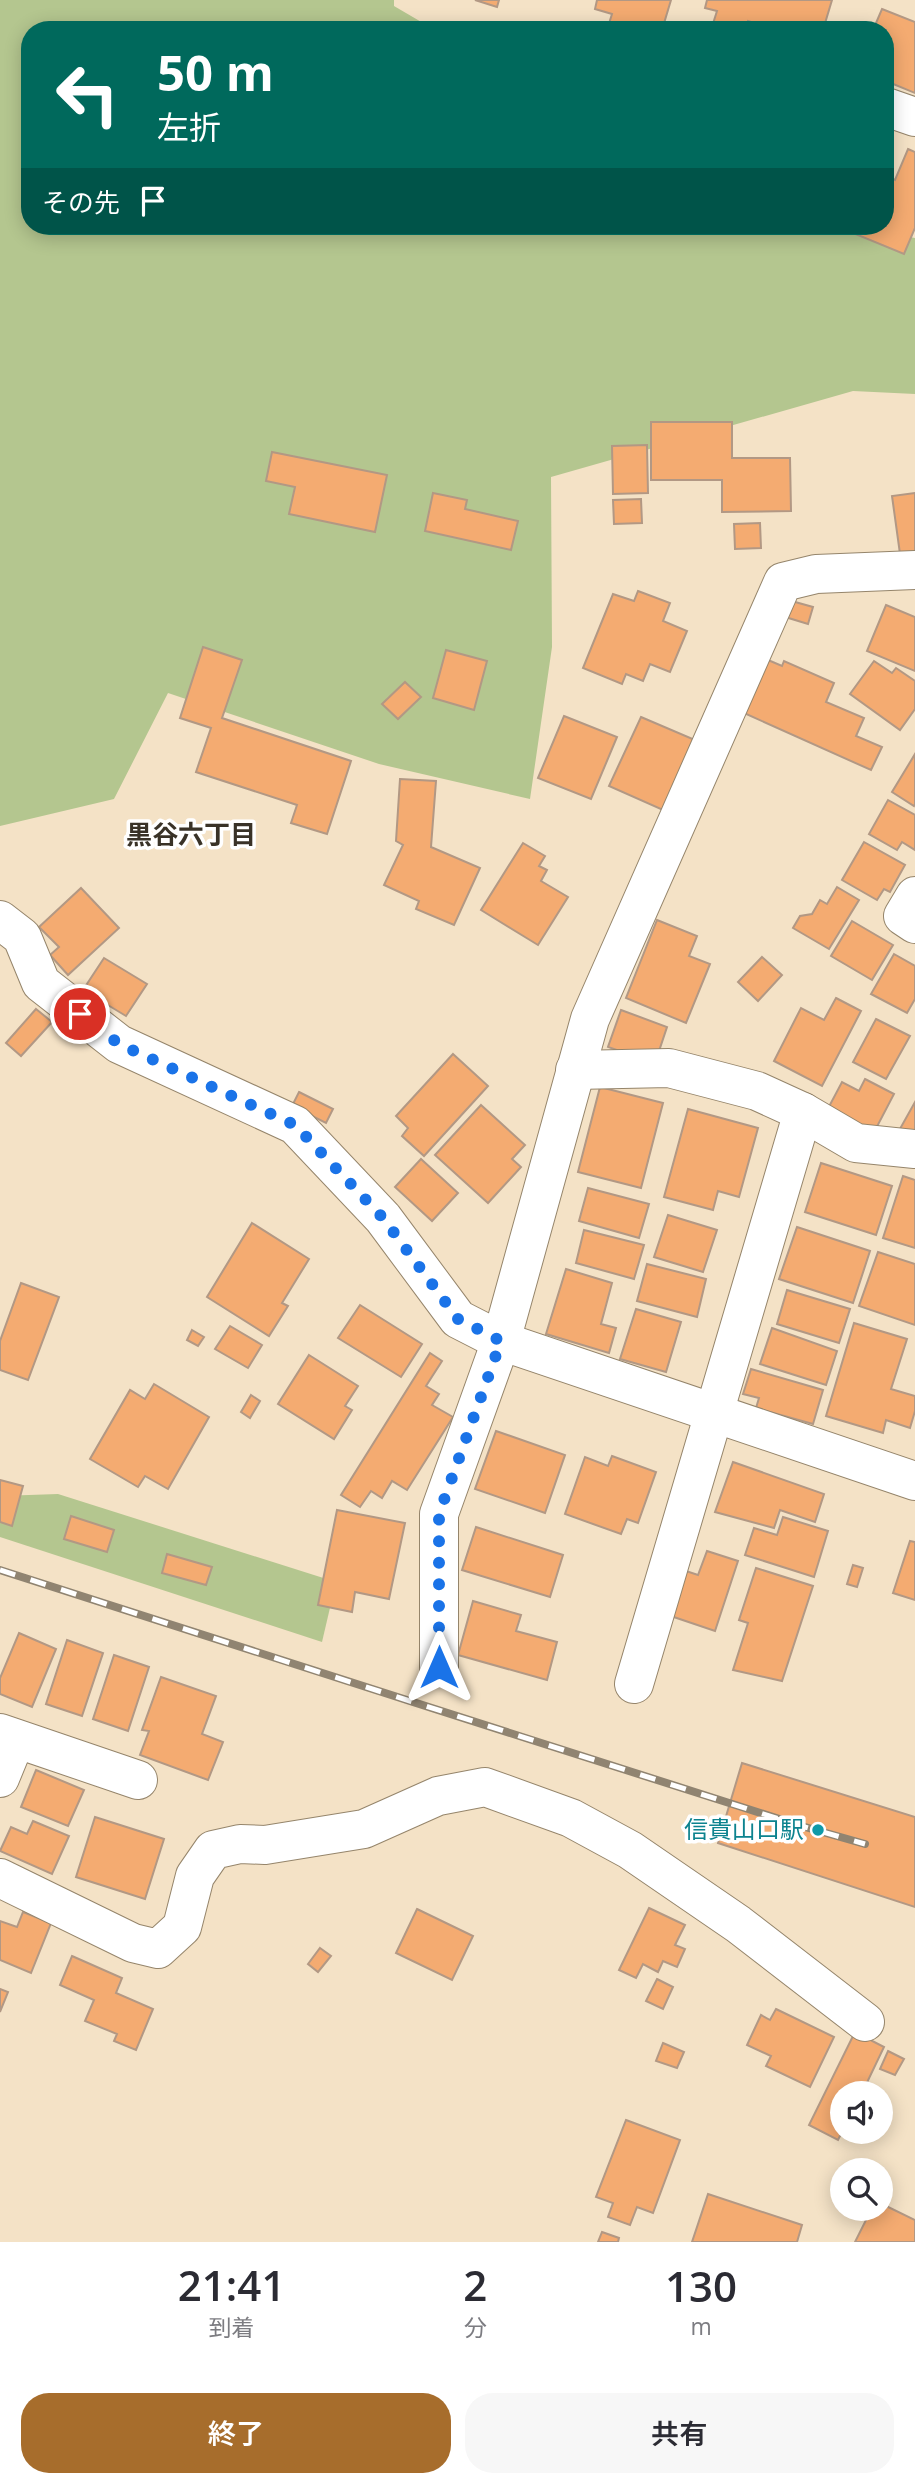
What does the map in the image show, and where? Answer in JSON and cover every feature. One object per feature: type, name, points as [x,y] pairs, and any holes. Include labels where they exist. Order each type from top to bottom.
[{"type":"street","points":[[894,110],[915,117]]},
{"type":"street","points":[[439,1667],[439,1514],[501,1341],[590,1019],[783,582],[816,574],[915,570]]},
{"type":"street","points":[[915,896],[903,916],[915,925]]},
{"type":"street","points":[[0,920],[22,937],[41,983],[119,1044],[295,1125],[383,1218],[458,1319],[501,1341],[915,1481]]},
{"type":"street","points":[[575,1070],[670,1068],[757,1091],[803,1112],[856,1143],[915,1149]]},
{"type":"street","points":[[634,1684],[803,1112]]},
{"type":"street","points":[[0,1779],[8,1736],[138,1780]]},
{"type":"street","points":[[0,1878],[133,1944],[158,1949],[182,1927],[195,1876],[213,1850],[240,1844],[265,1845],[364,1829],[438,1796],[485,1787],[571,1818],[630,1850],[738,1924],[865,2022]]},
{"type":"green space","points":[[0,0],[394,0],[394,6],[420,21],[21,21],[21,235],[894,234],[915,238],[915,394],[853,391],[551,477],[552,647],[530,799],[379,764],[168,693],[114,799],[0,826]]},
{"type":"green space","points":[[58,1494],[336,1582],[322,1642],[0,1537],[0,1496]]},
{"type":"building","points":[[475,0],[499,0],[497,7]]},
{"type":"building","points":[[597,0],[671,0],[665,21],[610,21],[612,14],[595,9]]},
{"type":"building","points":[[707,0],[832,0],[826,21],[714,21],[717,11],[705,8]]},
{"type":"building","points":[[882,9],[915,22],[915,93],[894,84],[894,21],[877,21]]},
{"type":"building","points":[[908,149],[915,152],[915,228],[904,254],[858,235],[894,235],[895,180]]},
{"type":"building","points":[[651,422],[732,422],[732,458],[790,458],[791,511],[722,512],[722,480],[651,480]]},
{"type":"building","points":[[647,445],[648,493],[613,494],[612,446]]},
{"type":"building","points":[[272,452],[387,475],[375,532],[289,514],[295,487],[266,481]]},
{"type":"building","points":[[433,493],[467,500],[465,509],[518,521],[511,550],[425,531]]},
{"type":"building","points":[[915,493],[915,559],[901,561],[892,496]]},
{"type":"building","points":[[641,499],[642,523],[614,524],[613,500]]},
{"type":"building","points":[[760,523],[761,548],[735,549],[734,524]]},
{"type":"building","points":[[638,591],[670,603],[663,621],[687,631],[670,672],[650,664],[643,681],[626,674],[622,684],[583,668],[613,594],[634,601]]},
{"type":"building","points":[[788,600],[813,607],[808,624],[782,616]]},
{"type":"building","points":[[886,605],[915,617],[915,671],[867,651]]},
{"type":"building","points":[[203,647],[242,660],[222,718],[351,761],[327,834],[291,823],[297,805],[196,772],[211,728],[180,718]]},
{"type":"building","points":[[446,650],[487,661],[474,710],[433,698]]},
{"type":"building","points":[[768,660],[782,666],[784,661],[834,683],[826,702],[864,718],[856,736],[882,747],[871,770],[744,713]]},
{"type":"building","points":[[874,661],[892,673],[896,668],[915,681],[915,709],[900,730],[850,694]]},
{"type":"building","points":[[405,682],[421,697],[398,719],[382,704]]},
{"type":"building","points":[[564,716],[617,737],[591,799],[538,778]]},
{"type":"building","points":[[641,717],[695,740],[663,810],[609,786]]},
{"type":"building","points":[[915,754],[915,804],[914,806],[892,792]]},
{"type":"building","points":[[400,779],[436,781],[431,847],[480,868],[454,925],[416,909],[419,901],[384,885],[403,845],[396,841]]},
{"type":"building","points":[[888,800],[915,815],[915,850],[902,842],[897,850],[869,834]]},
{"type":"building","points":[[864,842],[905,865],[890,892],[884,889],[877,900],[842,880]]},
{"type":"building","points":[[523,843],[545,856],[539,866],[547,870],[541,881],[568,897],[538,945],[481,910]]},
{"type":"building","points":[[837,887],[859,900],[829,949],[793,928],[800,916],[812,914],[820,900],[827,904]]},
{"type":"building","points":[[81,888],[119,928],[68,975],[50,955],[59,947],[39,927]]},
{"type":"building","points":[[657,920],[697,936],[689,956],[710,964],[686,1023],[626,998]]},
{"type":"building","points":[[852,921],[893,945],[872,980],[831,956]]},
{"type":"building","points":[[894,954],[915,966],[915,999],[907,1013],[871,994]]},
{"type":"building","points":[[762,957],[782,975],[758,1001],[738,982]]},
{"type":"building","points":[[104,958],[147,984],[126,1016],[83,990]]},
{"type":"building","points":[[836,998],[861,1011],[822,1086],[774,1061],[801,1008],[824,1020]]},
{"type":"building","points":[[36,1009],[52,1022],[21,1056],[6,1043]]},
{"type":"building","points":[[621,1010],[667,1027],[658,1054],[634,1056],[608,1047]]},
{"type":"building","points":[[876,1019],[910,1036],[886,1079],[853,1062]]},
{"type":"building","points":[[453,1054],[488,1086],[424,1156],[402,1136],[408,1128],[396,1116]]},
{"type":"building","points":[[865,1079],[894,1094],[870,1140],[824,1116],[842,1082],[859,1091]]},
{"type":"building","points":[[600,1087],[663,1103],[641,1188],[578,1172]]},
{"type":"building","points":[[299,1092],[333,1109],[326,1123],[292,1106]]},
{"type":"building","points":[[915,1102],[915,1140],[896,1136]]},
{"type":"building","points":[[481,1105],[525,1145],[512,1159],[521,1167],[488,1203],[435,1155]]},
{"type":"building","points":[[688,1109],[758,1128],[739,1197],[718,1191],[713,1210],[664,1197]]},
{"type":"building","points":[[421,1159],[458,1193],[432,1221],[395,1187]]},
{"type":"building","points":[[821,1163],[892,1186],[876,1235],[805,1212]]},
{"type":"building","points":[[903,1176],[915,1180],[915,1248],[883,1238]]},
{"type":"building","points":[[588,1188],[649,1204],[639,1238],[579,1221]]},
{"type":"building","points":[[668,1215],[717,1230],[703,1272],[654,1257]]},
{"type":"building","points":[[252,1223],[309,1259],[282,1303],[288,1306],[269,1336],[207,1297]]},
{"type":"building","points":[[797,1227],[870,1251],[853,1303],[779,1279]]},
{"type":"building","points":[[584,1230],[644,1245],[634,1279],[576,1263]]},
{"type":"building","points":[[878,1252],[915,1264],[915,1325],[859,1306]]},
{"type":"building","points":[[647,1264],[706,1279],[697,1317],[637,1301]]},
{"type":"building","points":[[566,1269],[612,1283],[601,1324],[616,1328],[609,1353],[546,1334]]},
{"type":"building","points":[[21,1283],[59,1297],[28,1380],[0,1370],[0,1341]]},
{"type":"building","points":[[787,1290],[850,1309],[839,1343],[777,1324]]},
{"type":"building","points":[[360,1305],[422,1344],[401,1377],[338,1338]]},
{"type":"building","points":[[636,1309],[681,1322],[666,1372],[620,1359]]},
{"type":"building","points":[[854,1323],[907,1339],[891,1389],[915,1396],[915,1411],[910,1428],[886,1420],[883,1433],[826,1416]]},
{"type":"building","points":[[230,1326],[262,1345],[248,1368],[215,1349]]},
{"type":"building","points":[[772,1328],[837,1351],[826,1385],[760,1364]]},
{"type":"building","points":[[192,1330],[204,1337],[198,1346],[187,1340]]},
{"type":"building","points":[[430,1353],[442,1361],[426,1386],[439,1394],[432,1405],[453,1417],[407,1490],[392,1481],[382,1498],[371,1491],[360,1507],[341,1495]]},
{"type":"building","points":[[309,1355],[358,1386],[345,1406],[352,1410],[334,1439],[278,1404]]},
{"type":"building","points":[[751,1369],[823,1390],[813,1424],[756,1408],[759,1398],[743,1394]]},
{"type":"building","points":[[154,1384],[209,1417],[168,1489],[145,1476],[138,1487],[90,1459],[130,1390],[145,1399]]},
{"type":"building","points":[[251,1395],[260,1401],[250,1418],[241,1412]]},
{"type":"building","points":[[496,1431],[565,1455],[545,1513],[475,1489]]},
{"type":"building","points":[[612,1456],[656,1472],[638,1523],[627,1519],[621,1534],[565,1514],[585,1457],[608,1466]]},
{"type":"building","points":[[733,1462],[824,1494],[815,1522],[780,1510],[774,1528],[715,1512]]},
{"type":"building","points":[[0,1480],[23,1486],[12,1526],[0,1522]]},
{"type":"building","points":[[337,1510],[405,1523],[389,1599],[355,1592],[352,1612],[318,1605]]},
{"type":"building","points":[[71,1516],[114,1530],[107,1552],[64,1539]]},
{"type":"building","points":[[783,1517],[828,1531],[814,1577],[745,1555],[754,1528],[777,1535]]},
{"type":"building","points":[[476,1527],[563,1555],[550,1597],[462,1570]]},
{"type":"building","points":[[910,1541],[915,1542],[915,1600],[893,1593]]},
{"type":"building","points":[[707,1551],[738,1561],[715,1631],[662,1613],[677,1568],[698,1575]]},
{"type":"building","points":[[167,1554],[212,1567],[206,1585],[162,1573]]},
{"type":"building","points":[[853,1565],[863,1568],[857,1587],[847,1584]]},
{"type":"building","points":[[756,1568],[813,1586],[782,1681],[733,1670],[748,1623],[739,1620]]},
{"type":"building","points":[[473,1601],[521,1615],[516,1631],[557,1642],[547,1680],[458,1655]]},
{"type":"building","points":[[19,1633],[56,1649],[32,1707],[0,1694],[0,1678]]},
{"type":"building","points":[[67,1640],[103,1653],[82,1716],[46,1704]]},
{"type":"building","points":[[114,1655],[149,1667],[128,1731],[93,1719]]},
{"type":"building","points":[[161,1677],[216,1696],[202,1734],[223,1742],[208,1780],[140,1755],[149,1731],[142,1730]]},
{"type":"building","name":"信貴山口駅","points":[[742,1763],[915,1817],[915,1907],[718,1843]]},
{"type":"building","points":[[36,1770],[84,1790],[68,1826],[21,1807]]},
{"type":"building","points":[[95,1817],[164,1839],[145,1899],[76,1877]]},
{"type":"building","points":[[33,1821],[69,1836],[52,1874],[0,1851],[11,1827],[27,1834]]},
{"type":"building","points":[[649,1908],[685,1925],[675,1945],[685,1949],[677,1967],[663,1961],[658,1972],[643,1964],[636,1978],[619,1970]]},
{"type":"building","points":[[417,1909],[473,1936],[452,1980],[396,1953]]},
{"type":"building","points":[[23,1912],[51,1923],[31,1973],[0,1960],[0,1921],[17,1927]]},
{"type":"building","points":[[320,1948],[331,1956],[318,1972],[308,1964]]},
{"type":"building","points":[[72,1956],[122,1978],[116,1993],[153,2009],[136,2050],[114,2041],[117,2034],[85,2021],[94,2000],[60,1985]]},
{"type":"building","points":[[657,1979],[673,1987],[663,2009],[646,2001]]},
{"type":"building","points":[[0,1989],[8,1992],[0,2012]]},
{"type":"building","points":[[776,2009],[834,2037],[810,2087],[766,2066],[771,2056],[747,2045],[761,2015],[770,2020]]},
{"type":"building","points":[[855,2032],[884,2047],[868,2081],[831,2081]]},
{"type":"building","points":[[663,2043],[684,2052],[677,2068],[656,2061]]},
{"type":"building","points":[[888,2051],[904,2059],[895,2075],[880,2069]]},
{"type":"building","points":[[830,2083],[830,2136],[809,2125]]},
{"type":"building","points":[[626,2120],[680,2140],[653,2213],[637,2207],[630,2225],[608,2217],[613,2203],[596,2197]]},
{"type":"building","points":[[708,2194],[802,2225],[797,2242],[692,2242]]},
{"type":"building","points":[[893,2209],[915,2220],[915,2242],[855,2242],[866,2221],[893,2221]]},
{"type":"building","points":[[602,2232],[619,2238],[618,2242],[598,2242]]},
{"type":"railway","points":[[0,1570],[798,1825],[865,1844]]},
{"type":"place","name":"信貴山口駅","points":[[818,1830]]},
{"type":"district","name":"黒谷六丁目","points":[[191,835]]},
{"type":"route","points":[[80,1014],[119,1044],[295,1125],[383,1218],[458,1319],[501,1341],[439,1514],[439,1667]]}]
